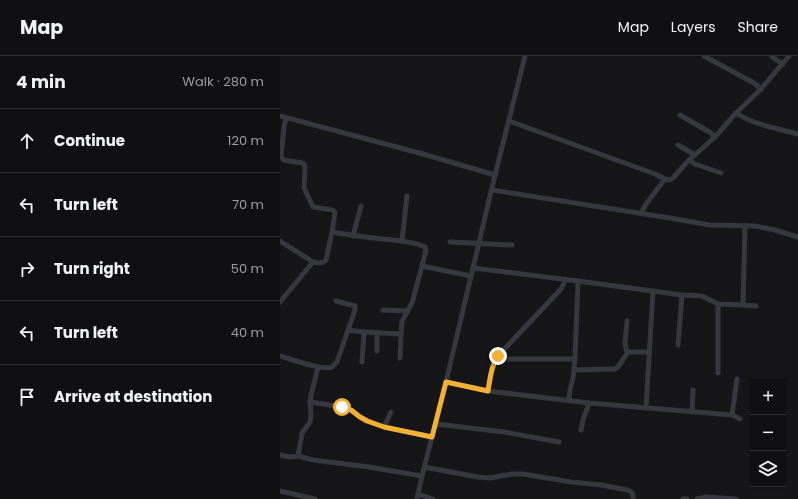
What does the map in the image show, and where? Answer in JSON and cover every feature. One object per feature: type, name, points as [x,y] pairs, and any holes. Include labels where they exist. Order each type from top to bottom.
[{"type":"street","points":[[433,499],[417,496],[472,276],[495,175],[526,56]]},
{"type":"street","points":[[704,56],[754,83],[761,89]]},
{"type":"street","points":[[509,121],[670,180],[761,89],[789,56]]},
{"type":"street","points":[[772,57],[783,64]]},
{"type":"street","points":[[736,113],[751,121],[798,134]]},
{"type":"street","points":[[280,116],[495,175]]},
{"type":"street","points":[[680,116],[715,136]]},
{"type":"street","points":[[280,241],[313,262],[320,264],[324,262],[326,260],[332,232],[334,211],[312,205],[304,188],[304,164],[284,160],[282,158],[283,134],[286,118]]},
{"type":"street","points":[[678,145],[694,155]]},
{"type":"street","points":[[689,160],[695,164],[721,173]]},
{"type":"street","points":[[641,213],[665,179]]},
{"type":"street","points":[[492,190],[710,225],[763,227],[798,237]]},
{"type":"street","points":[[402,241],[407,196]]},
{"type":"street","points":[[353,236],[361,206]]},
{"type":"street","points":[[743,305],[745,226]]},
{"type":"street","points":[[332,232],[353,236],[402,241],[425,247],[426,250],[412,303],[402,321],[400,358]]},
{"type":"street","points":[[450,242],[512,245]]},
{"type":"street","points":[[280,302],[313,262]]},
{"type":"street","points":[[422,266],[472,276]]},
{"type":"street","points":[[473,268],[578,280],[682,295],[702,296],[718,304],[756,306]]},
{"type":"street","points":[[488,391],[494,362],[498,356],[561,289],[565,279]]},
{"type":"street","points":[[569,400],[575,359],[578,280]]},
{"type":"street","points":[[646,408],[653,291]]},
{"type":"street","points":[[678,345],[682,295]]},
{"type":"street","points":[[280,356],[318,367],[333,367],[355,310],[355,306],[336,301]]},
{"type":"street","points":[[718,304],[718,373]]},
{"type":"street","points":[[383,310],[408,311]]},
{"type":"street","points":[[574,370],[615,369],[627,353],[625,343],[626,321]]},
{"type":"street","points":[[348,330],[401,334]]},
{"type":"street","points":[[362,362],[364,332]]},
{"type":"street","points":[[377,333],[377,350]]},
{"type":"street","points":[[627,353],[649,352]]},
{"type":"street","points":[[498,356],[505,359],[575,359]]},
{"type":"street","points":[[298,456],[302,433],[310,422],[311,395],[318,367]]},
{"type":"street","points":[[732,415],[736,379]]},
{"type":"street","points":[[446,382],[488,391],[589,403],[732,415],[740,419]]},
{"type":"street","points":[[692,412],[693,390]]},
{"type":"street","points":[[310,402],[342,407],[351,410],[360,417],[384,427],[432,437]]},
{"type":"street","points":[[581,430],[589,403]]},
{"type":"street","points":[[384,427],[391,412]]},
{"type":"street","points":[[436,424],[504,432],[559,442]]},
{"type":"street","points":[[280,455],[298,456],[312,460],[422,476]]},
{"type":"street","points":[[424,467],[478,477],[490,478],[512,474],[524,474],[571,482],[601,485],[628,490],[631,492],[633,499]]},
{"type":"street","points":[[280,491],[315,499]]},
{"type":"street","points":[[700,499],[706,497],[736,499]]},
{"type":"street","points":[[683,498],[687,499]]},
{"type":"route","points":[[342,407],[351,410],[367,421],[384,427],[432,437],[446,382],[488,391],[494,362],[498,356]]}]
